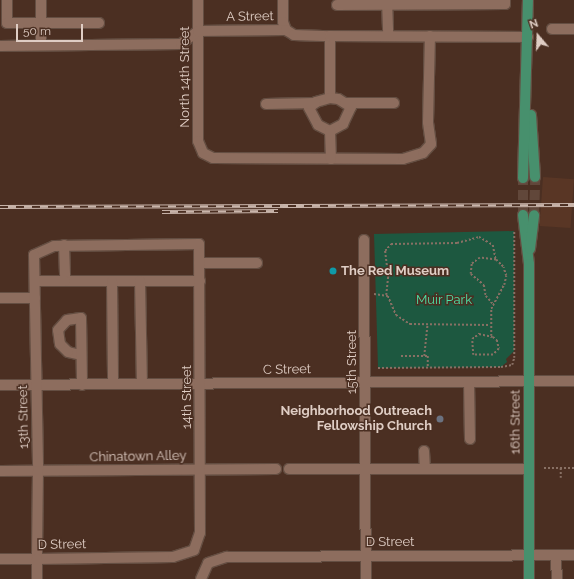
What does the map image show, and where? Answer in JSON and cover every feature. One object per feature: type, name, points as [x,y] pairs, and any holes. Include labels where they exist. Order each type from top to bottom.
[{"type":"main road","points":[[523,178],[528,57],[528,0]]},
{"type":"main road","points":[[528,57],[534,177]]},
{"type":"main road","name":"16th Street","points":[[522,215],[529,264]]},
{"type":"main road","name":"16th Street","points":[[529,579],[529,264],[534,215]]},
{"type":"street","points":[[7,0],[3,23],[99,23]]},
{"type":"street","points":[[41,0],[41,45]]},
{"type":"street","name":"North 14th Street","points":[[198,0],[198,140],[203,152],[225,160],[331,159]]},
{"type":"street","points":[[283,0],[283,22],[286,30]]},
{"type":"street","points":[[337,5],[387,3],[505,4],[506,0]]},
{"type":"street","points":[[387,3],[388,36]]},
{"type":"street","points":[[552,29],[574,29]]},
{"type":"street","name":"A Street","points":[[198,31],[286,30],[294,35],[330,36],[528,36]]},
{"type":"street","points":[[0,46],[181,44],[198,31]]},
{"type":"street","points":[[330,36],[330,98]]},
{"type":"street","points":[[330,131],[331,159],[403,159],[423,153],[431,147],[428,109],[430,36]]},
{"type":"street","points":[[266,104],[315,103],[330,98],[346,103],[394,103]]},
{"type":"street","points":[[315,103],[309,108],[312,117],[321,127],[330,131],[340,127],[349,115],[351,107],[346,103]]},
{"type":"street","name":"15th Street","points":[[364,240],[366,579]]},
{"type":"street","name":"14th Street","points":[[64,245],[199,244],[200,533],[194,550]]},
{"type":"street","points":[[64,245],[65,281]]},
{"type":"street","name":"13th Street","points":[[38,579],[38,471],[34,255],[54,246],[64,245]]},
{"type":"street","points":[[199,264],[257,263]]},
{"type":"street","points":[[35,281],[200,281]]},
{"type":"street","points":[[112,281],[113,384]]},
{"type":"street","points":[[140,281],[142,384]]},
{"type":"street","points":[[0,298],[35,298]]},
{"type":"street","points":[[82,355],[82,385]]},
{"type":"street","name":"C Street","points":[[0,385],[574,381]]},
{"type":"street","points":[[469,382],[470,439]]},
{"type":"street","points":[[424,451],[424,469]]},
{"type":"street","name":"Chinatown Alley","points":[[0,471],[276,469]]},
{"type":"street","points":[[289,469],[529,469]]},
{"type":"street","name":"D Street","points":[[0,559],[174,557],[194,550]]},
{"type":"street","points":[[556,555],[557,579]]},
{"type":"street","name":"D Street","points":[[201,579],[208,563],[227,557],[574,555]]},
{"type":"path","points":[[378,368],[501,367],[512,365],[514,358],[514,232]]},
{"type":"path","points":[[490,325],[414,325],[402,320],[386,295],[388,277],[385,251],[391,244],[457,243],[479,237],[493,245],[496,260],[505,271],[505,281],[493,304],[490,325],[491,336],[498,342],[497,352],[490,356],[473,356],[474,335],[491,336]]},
{"type":"path","points":[[493,304],[486,296],[484,285],[472,277],[470,271],[472,264],[480,258],[496,260]]},
{"type":"path","points":[[364,294],[386,295]]},
{"type":"path","points":[[424,356],[427,325]]},
{"type":"path","points":[[401,356],[428,356],[428,368]]},
{"type":"path","points":[[544,468],[574,468]]},
{"type":"path","points":[[561,468],[561,478]]},
{"type":"shaded area","points":[[543,177],[574,179],[571,228],[540,226]]},
{"type":"green space","name":"Muir Park","points":[[514,231],[514,351],[506,359],[507,362],[501,367],[378,368],[374,234]]},
{"type":"tunnel","points":[[534,215],[535,177]]},
{"type":"tunnel","points":[[523,178],[523,215]]},
{"type":"railway","points":[[0,207],[574,205]]},
{"type":"railway","points":[[162,212],[278,211]]},
{"type":"place","name":"The Red Museum","points":[[333,271]]},
{"type":"place","name":"Neighborhood Outreach Fellowship Church","points":[[440,419]]}]
